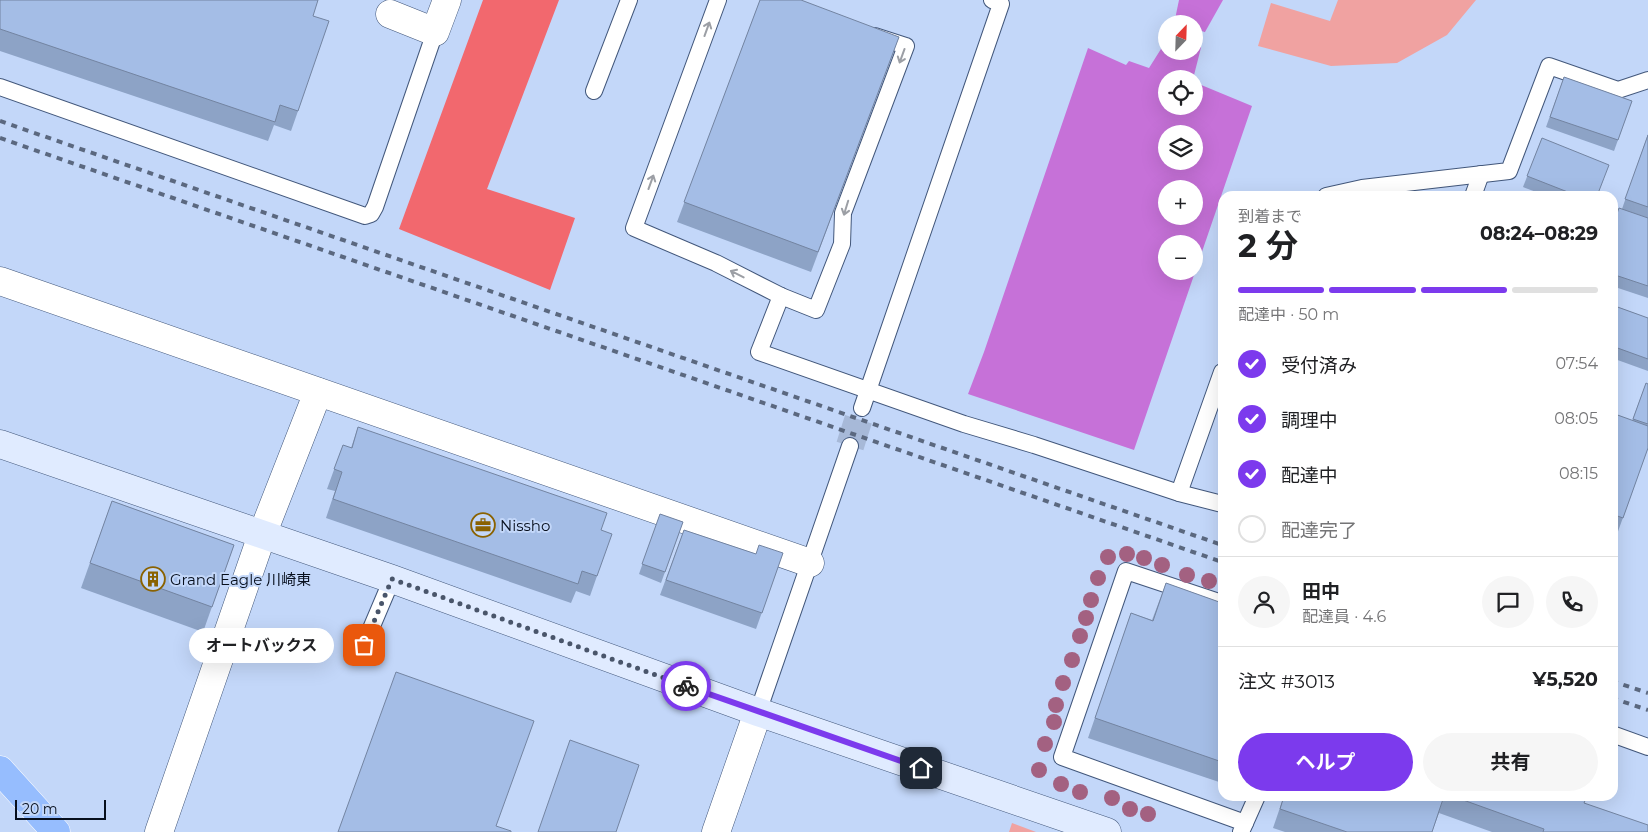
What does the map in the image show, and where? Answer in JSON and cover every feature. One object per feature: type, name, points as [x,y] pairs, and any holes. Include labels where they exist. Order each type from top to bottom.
[{"type":"highway","points":[[0,770],[56,832]]},
{"type":"street","points":[[390,14],[435,32],[447,0]]},
{"type":"street","points":[[0,281],[810,564]]},
{"type":"street","points":[[159,832],[262,535],[318,392]]},
{"type":"street","points":[[0,444],[392,579],[758,712],[1107,832]]},
{"type":"street","points":[[716,832],[758,712]]},
{"type":"lane","points":[[594,91],[629,0]]},
{"type":"lane","points":[[718,0],[634,228],[716,263],[781,296],[816,310],[842,244],[843,213],[906,46],[863,31]]},
{"type":"lane","points":[[862,408],[1001,4],[992,0]]},
{"type":"lane","points":[[0,88],[366,216],[371,214],[375,207],[435,32]]},
{"type":"lane","points":[[1348,191],[1509,171],[1549,66],[1618,90],[1648,80]]},
{"type":"lane","points":[[1475,191],[1481,174]]},
{"type":"lane","points":[[781,296],[759,352],[964,424],[1179,493],[1218,503]]},
{"type":"lane","points":[[1179,493],[1218,383]]},
{"type":"lane","points":[[758,712],[850,446]]},
{"type":"lane","points":[[1218,602],[1126,571],[1062,757],[1243,828],[1255,801]]},
{"type":"lane","points":[[364,645],[392,579]]},
{"type":"lane","points":[[1618,736],[1648,747]]},
{"type":"shaded area","points":[[483,0],[559,0],[487,189],[575,218],[550,290],[399,229]]},
{"type":"shaded area","points":[[1179,0],[1223,0],[1205,32],[1203,40],[1203,15],[1176,15]]},
{"type":"shaded area","points":[[1338,0],[1476,0],[1447,35],[1397,63],[1331,66],[1258,46],[1271,3],[1330,21]]},
{"type":"shaded area","points":[[1088,48],[1126,65],[1129,61],[1149,68],[1158,54],[1158,60],[1198,60],[1195,70],[1158,70],[1158,115],[1203,115],[1203,86],[1252,106],[1223,191],[1218,191],[1218,205],[1203,249],[1203,235],[1158,235],[1158,280],[1192,280],[1134,450],[968,394]]},
{"type":"shaded area","points":[[1012,823],[1036,832],[1009,832]]},
{"type":"pier","points":[[1203,31],[1207,33],[1203,48]]},
{"type":"building","points":[[0,0],[318,0],[313,16],[329,21],[298,111],[280,105],[275,122],[0,29]]},
{"type":"building","points":[[760,0],[801,0],[899,37],[818,252],[684,202]]},
{"type":"building","points":[[1564,77],[1632,101],[1618,140],[1550,117]]},
{"type":"building","points":[[1648,135],[1648,207],[1625,199]]},
{"type":"building","points":[[1542,138],[1609,165],[1599,191],[1565,191],[1527,176]]},
{"type":"building","points":[[1619,208],[1648,218],[1648,286],[1618,276]]},
{"type":"building","points":[[1618,307],[1648,318],[1648,359],[1618,348]]},
{"type":"building","points":[[1646,383],[1648,384],[1648,424],[1633,419]]},
{"type":"building","points":[[1618,415],[1648,426],[1648,448],[1623,518],[1618,516]]},
{"type":"building","points":[[358,427],[607,513],[601,530],[612,534],[597,576],[582,571],[578,584],[333,499],[342,472],[334,469],[343,445],[352,448]]},
{"type":"building","points":[[112,501],[234,545],[212,607],[90,563]]},
{"type":"building","points":[[660,514],[683,522],[665,572],[642,564]]},
{"type":"building","points":[[684,530],[756,554],[759,545],[783,553],[762,613],[666,580]]},
{"type":"building","points":[[1166,583],[1218,602],[1218,761],[1095,718],[1131,613],[1153,621]]},
{"type":"building","points":[[396,672],[534,721],[496,826],[511,832],[338,832]]},
{"type":"building","points":[[570,740],[639,765],[616,832],[538,832]]},
{"type":"building","points":[[1282,801],[1442,801],[1432,832],[1347,832],[1280,809]]},
{"type":"building","points":[[1466,801],[1585,801],[1584,803],[1648,825],[1648,832],[1543,832],[1544,829]]},
{"type":"tunnel","points":[[850,446],[862,408]]},
{"type":"railway","points":[[0,121],[1218,544]]},
{"type":"railway","points":[[0,138],[1218,561]]},
{"type":"railway","points":[[1618,683],[1648,693]]},
{"type":"railway","points":[[1618,700],[1648,710]]},
{"type":"way so far","points":[[364,645],[392,579],[686,686]]},
{"type":"place","name":"Nissho","points":[[483,525]]},
{"type":"place","name":"Grand Eagle 川崎東","points":[[153,579]]},
{"type":"place","name":"オートバックス","points":[[364,645]]},
{"type":"route","points":[[686,686],[921,768]]}]
